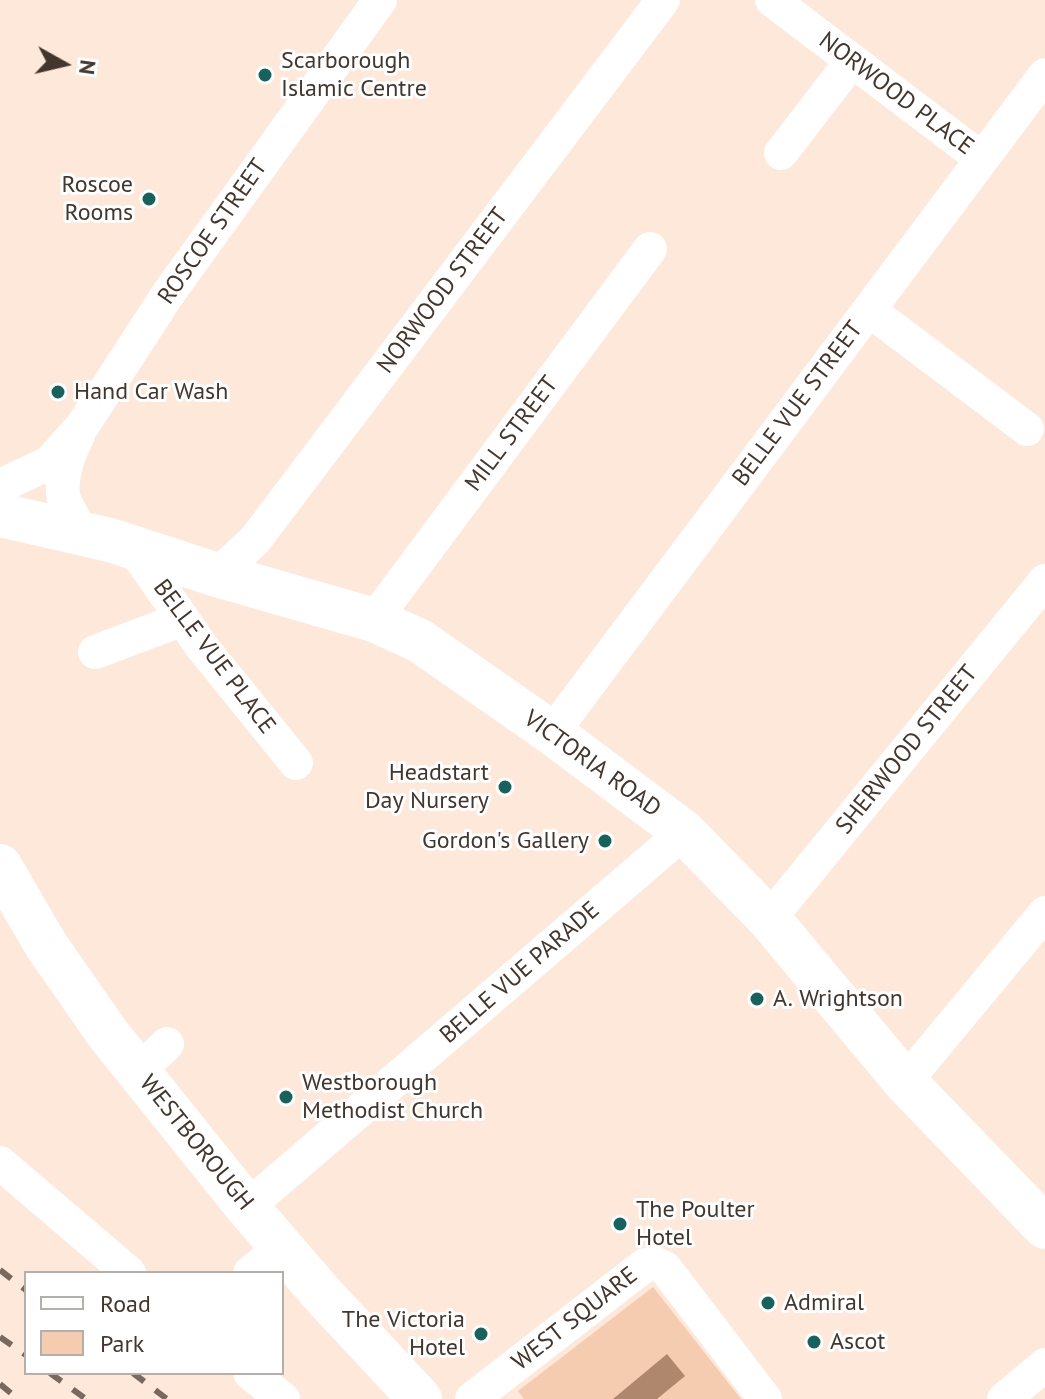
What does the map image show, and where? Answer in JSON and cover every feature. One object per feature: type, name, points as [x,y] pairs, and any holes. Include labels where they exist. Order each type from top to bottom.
[{"type":"main road","name":"VICTORIA ROAD","points":[[0,515],[82,534],[374,620],[420,641],[552,733],[684,832],[769,919],[905,1082],[1045,1227]]},
{"type":"main road","name":"WESTBOROUGH","points":[[0,866],[46,945],[108,1034],[153,1058],[247,1207],[322,1294],[420,1399]]},
{"type":"street","name":"ROSCOE STREET","points":[[0,486],[49,463],[83,425],[168,294],[380,0]]},
{"type":"street","name":"NORWOOD STREET","points":[[217,575],[255,540],[663,0]]},
{"type":"street","name":"NORWOOD PLACE","points":[[772,0],[982,159]]},
{"type":"street","points":[[781,153],[851,62]]},
{"type":"street","name":"BELLE VUE STREET","points":[[552,733],[1045,75]]},
{"type":"street","name":"MILL STREET","points":[[374,620],[650,249]]},
{"type":"street","points":[[869,310],[1027,429]]},
{"type":"street","points":[[82,534],[64,498],[65,474],[71,449],[83,425]]},
{"type":"street","name":"BELLE VUE PLACE","points":[[134,549],[183,619],[296,763]]},
{"type":"street","name":"SHERWOOD STREET","points":[[769,919],[1045,581]]},
{"type":"street","points":[[95,652],[183,619]]},
{"type":"street","name":"BELLE VUE PARADE","points":[[247,1207],[684,832]]},
{"type":"street","points":[[905,1082],[1045,913]]},
{"type":"street","points":[[0,1163],[127,1271]]},
{"type":"street","points":[[252,1271],[283,1246]]},
{"type":"street","name":"WEST SQUARE","points":[[472,1399],[645,1265],[656,1264],[665,1268],[765,1399]]},
{"type":"street","points":[[1004,1399],[1045,1365]]},
{"type":"street","points":[[253,1375],[283,1399]]},
{"type":"green space","points":[[653,1287],[741,1399],[524,1399],[518,1391]]},
{"type":"shaded area","points":[[667,1354],[685,1376],[657,1399],[613,1399]]},
{"type":"railway","points":[[0,1270],[24,1288]]},
{"type":"railway","points":[[0,1337],[24,1354]]},
{"type":"railway","points":[[53,1375],[86,1399]]},
{"type":"railway","points":[[136,1375],[167,1399]]},
{"type":"railway","points":[[0,1384],[18,1399]]},
{"type":"place","name":"Scarborough Islamic Centre","points":[[265,75]]},
{"type":"place","name":"Roscoe Rooms","points":[[149,199]]},
{"type":"place","name":"Hand Car Wash","points":[[58,392]]},
{"type":"place","name":"Headstart Day Nursery","points":[[505,787]]},
{"type":"place","name":"Gordon's Gallery","points":[[605,841]]},
{"type":"place","name":"A. Wrightson","points":[[757,999]]},
{"type":"place","name":"Westborough Methodist Church","points":[[286,1097]]},
{"type":"place","name":"The Poulter Hotel","points":[[620,1224]]},
{"type":"place","name":"Admiral","points":[[768,1303]]},
{"type":"place","name":"The Victoria Hotel","points":[[481,1334]]},
{"type":"place","name":"Ascot","points":[[814,1342]]}]
